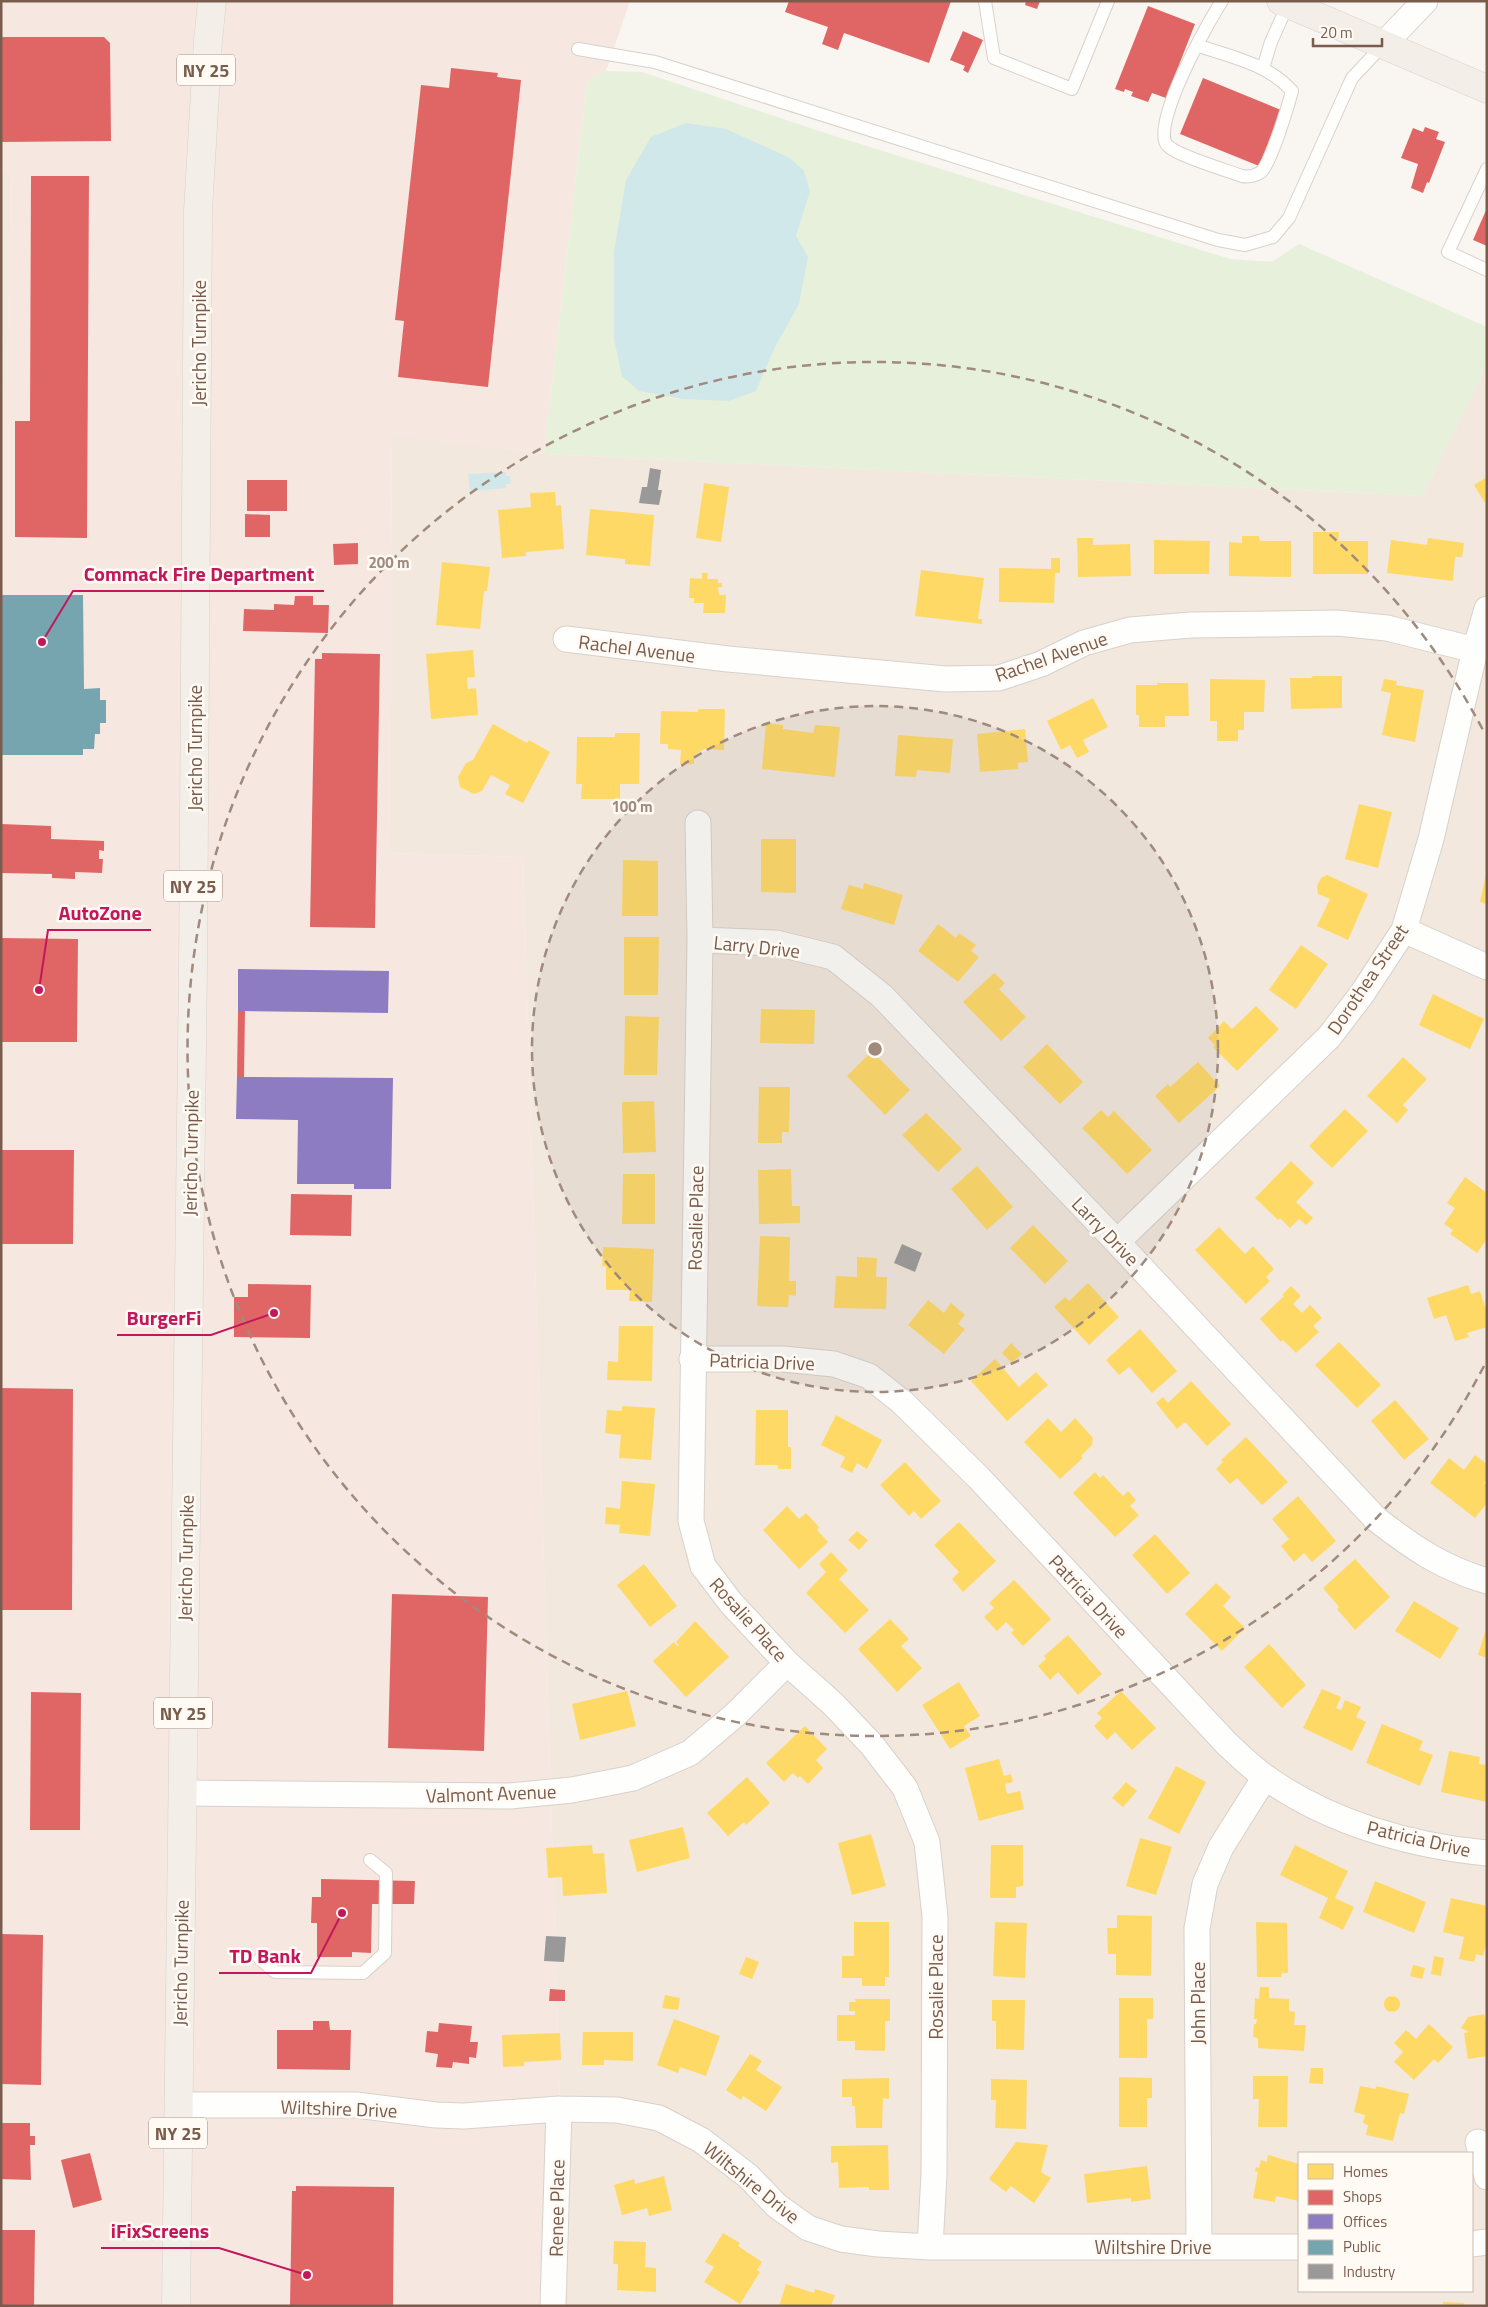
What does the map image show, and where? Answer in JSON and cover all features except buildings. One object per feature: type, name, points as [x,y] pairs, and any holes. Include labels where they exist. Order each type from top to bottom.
[{"type":"main road","name":"Jericho Turnpike","points":[[176,2306],[193,959],[198,211],[212,1]]},
{"type":"main road","points":[[1285,3],[1487,89]]},
{"type":"street","points":[[1384,44],[1425,1]]},
{"type":"street","name":"Dorothea Street","points":[[1117,1242],[1329,1037],[1362,994],[1404,930],[1451,760],[1475,650],[1487,609]]},
{"type":"street","name":"Rachel Avenue","points":[[566,639],[728,659],[946,679],[1000,678],[1041,664],[1084,643],[1130,630],[1191,625],[1337,623],[1387,628],[1475,650]]},
{"type":"street","name":"Rosalie Place","points":[[698,823],[700,940],[692,1359],[691,1521],[703,1566],[731,1604],[872,1745],[905,1788],[927,1842],[935,1917],[934,2174],[930,2247]]},
{"type":"street","points":[[1404,930],[1487,967]]},
{"type":"street","name":"Larry Drive","points":[[700,940],[776,944],[833,957],[882,996],[1117,1242],[1376,1519],[1420,1552],[1464,1575],[1487,1581]]},
{"type":"street","name":"Patricia Drive","points":[[692,1359],[791,1360],[834,1364],[868,1376],[902,1402],[979,1478],[1226,1744],[1265,1777],[1322,1810],[1370,1829],[1418,1842],[1487,1853]]},
{"type":"street","name":"Valmont Avenue","points":[[182,1793],[510,1796],[572,1790],[634,1778],[690,1753],[736,1714],[788,1663]]},
{"type":"street","name":"John Place","points":[[1199,2245],[1197,1928],[1205,1884],[1221,1847],[1265,1777]]},
{"type":"street","name":"Wiltshire Drive","points":[[178,2105],[356,2105],[436,2116],[558,2110],[618,2110],[659,2118],[701,2140],[748,2176],[777,2206],[808,2228],[841,2239],[878,2244],[930,2247],[1199,2245],[1298,2247]]},
{"type":"street","name":"Renee Place","points":[[554,2306],[558,2110]]},
{"type":"street","points":[[1478,2142],[1487,2177]]},
{"type":"street","points":[[1473,2244],[1487,2242]]},
{"type":"lane","points":[[985,1],[994,58],[1072,89],[1108,1]]},
{"type":"lane","points":[[1198,46],[1263,68],[1283,80],[1292,91],[1283,124],[1261,171],[1250,177],[1242,176],[1167,146],[1164,138],[1164,126],[1178,83],[1198,46],[1210,18],[1222,1]]},
{"type":"lane","points":[[1263,68],[1285,3]]},
{"type":"lane","points":[[578,48],[656,62],[1218,240],[1245,245],[1273,237],[1288,218],[1352,78],[1384,44]]},
{"type":"lane","points":[[1487,169],[1448,252],[1487,270]]},
{"type":"lane","points":[[260,1960],[275,1972],[363,1974],[385,1953],[386,1873],[370,1860]]},
{"type":"shaded area","points":[[1,1],[630,1],[606,71],[587,82],[544,454],[392,435],[389,853],[523,857],[566,2306],[1,2306],[1,387],[7,386],[11,172],[1,172]]},
{"type":"shaded area","points":[[1,172],[11,172],[7,387],[1,387]]},
{"type":"shaded area","points":[[1487,365],[1487,2306],[566,2306],[523,857],[389,853],[392,434],[544,454],[1422,496]]},
{"type":"green space","points":[[606,71],[642,72],[825,133],[1230,259],[1272,262],[1299,244],[1487,327],[1487,365],[1422,496],[544,454],[587,82]]},
{"type":"water","points":[[686,123],[726,129],[790,158],[804,171],[810,191],[796,236],[808,257],[799,304],[774,349],[756,391],[729,401],[683,399],[639,391],[622,376],[614,339],[614,252],[626,180],[651,137]]},
{"type":"water","points":[[506,472],[506,476],[510,476],[511,484],[506,484],[506,488],[470,491],[468,474]]},
{"type":"place","name":"Commack Fire Department","points":[[42,642]]},
{"type":"place","name":"AutoZone","points":[[39,990]]},
{"type":"place","name":"BurgerFi","points":[[274,1313]]},
{"type":"place","name":"TD Bank","points":[[342,1913]]},
{"type":"place","name":"iFixScreens","points":[[307,2275]]}]
